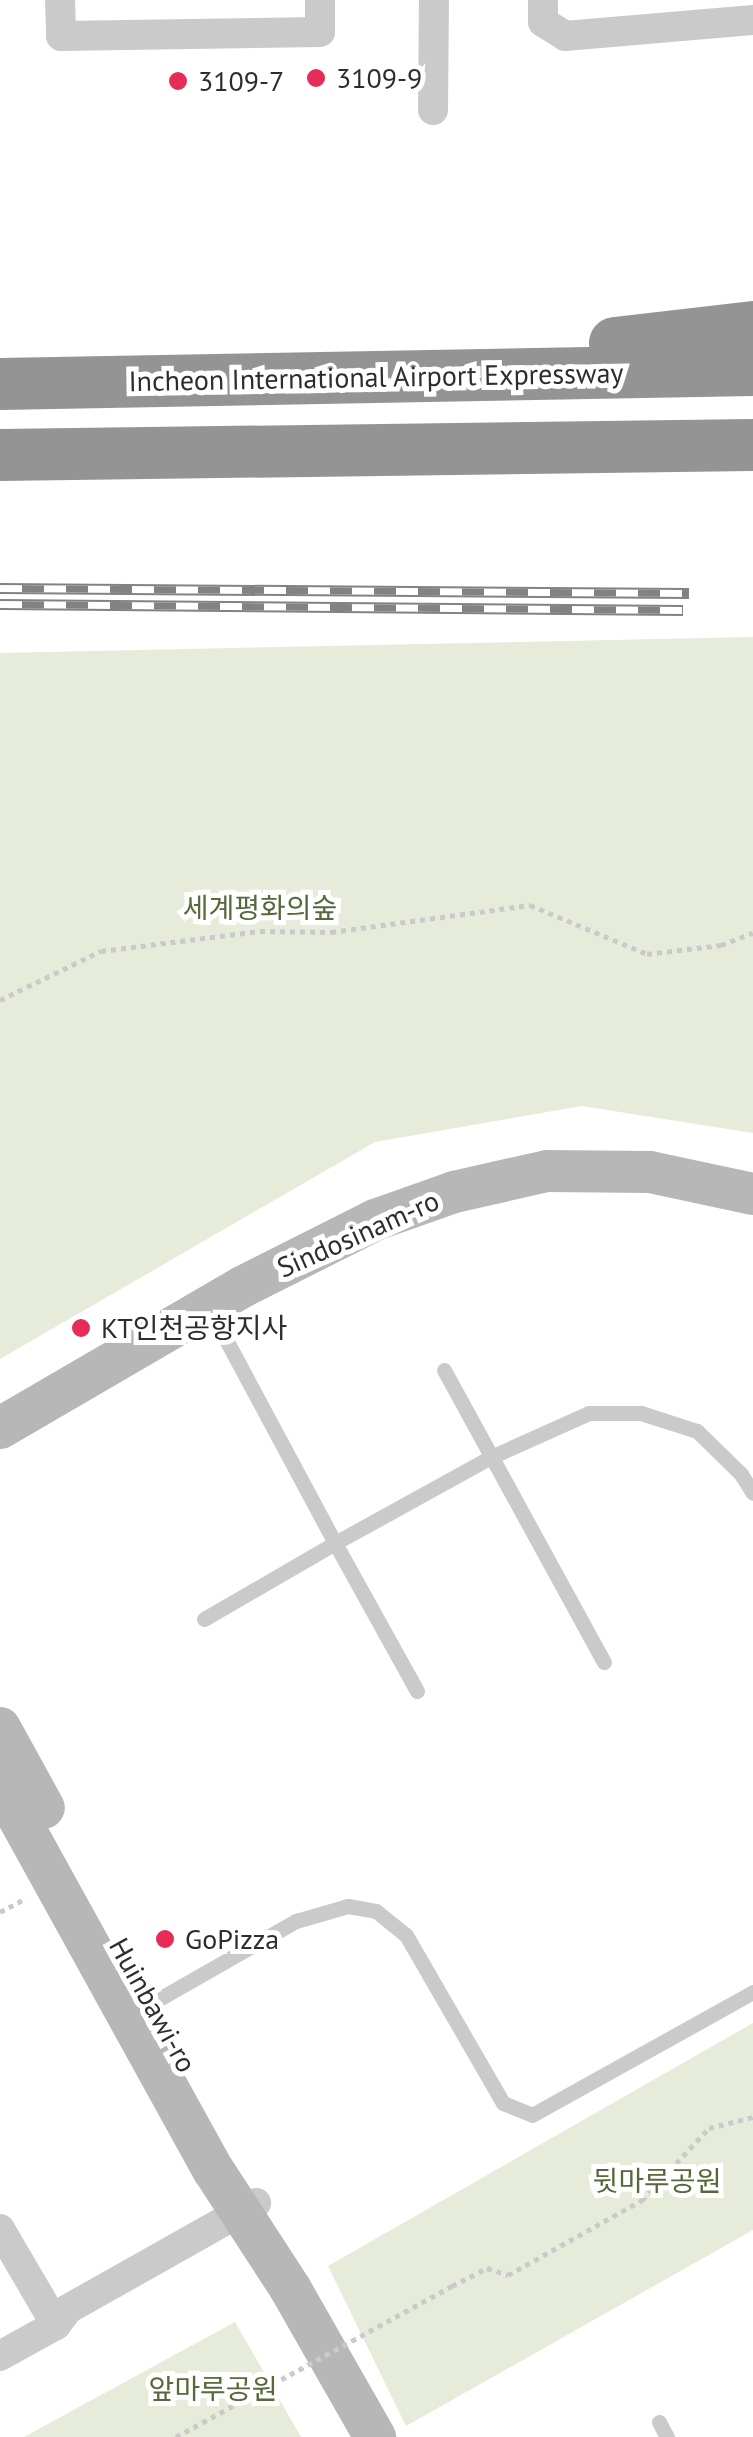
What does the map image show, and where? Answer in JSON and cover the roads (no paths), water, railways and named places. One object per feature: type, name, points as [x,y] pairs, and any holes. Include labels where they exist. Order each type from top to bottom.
[{"type":"highway","points":[[338,376],[753,327]]},
{"type":"highway","name":"Incheon International Airport Expressway","points":[[0,384],[753,370]]},
{"type":"highway","points":[[0,454],[753,445]]},
{"type":"highway","points":[[578,448],[753,476]]},
{"type":"street","points":[[60,0],[61,36],[320,32],[320,0]]},
{"type":"street","points":[[434,0],[434,110]]},
{"type":"street","points":[[544,0],[543,22],[565,36],[753,20]]},
{"type":"street","name":"Sindosinam-ro","points":[[0,1428],[208,1306],[375,1220],[454,1192],[548,1171],[650,1172],[753,1194]]},
{"type":"street","name":"Huinbawi-ro","points":[[0,1728],[238,2156],[252,2214]]},
{"type":"street","name":"Huinbawi-ro","points":[[0,1784],[252,2214],[375,2437]]},
{"type":"street","points":[[0,2356],[56,2325],[76,2323],[252,2214]]},
{"type":"street","points":[[0,2229],[56,2325]]},
{"type":"lane","points":[[208,1306],[417,1690]]},
{"type":"lane","points":[[444,1370],[604,1662]]},
{"type":"lane","points":[[204,1619],[491,1457],[590,1413],[641,1413],[697,1431],[742,1474],[753,1493]]},
{"type":"lane","points":[[152,2003],[296,1921],[348,1906],[376,1911],[406,1935],[503,2102],[532,2115],[753,1992]]},
{"type":"lane","points":[[659,2422],[667,2437]]},
{"type":"railway","points":[[0,588],[689,593]]},
{"type":"railway","points":[[0,604],[683,610]]},
{"type":"place","name":"3109-9","points":[[316,78]]},
{"type":"place","name":"3109-7","points":[[178,81]]},
{"type":"place","name":"KT인천공항지사","points":[[81,1328]]},
{"type":"place","name":"GoPizza","points":[[165,1939]]},
{"type":"park label","name":"세계평화의숲","points":[[260,908]]},
{"type":"park label","name":"뒷마루공원","points":[[657,2181]]},
{"type":"park label","name":"앞마루공원","points":[[213,2389]]}]
